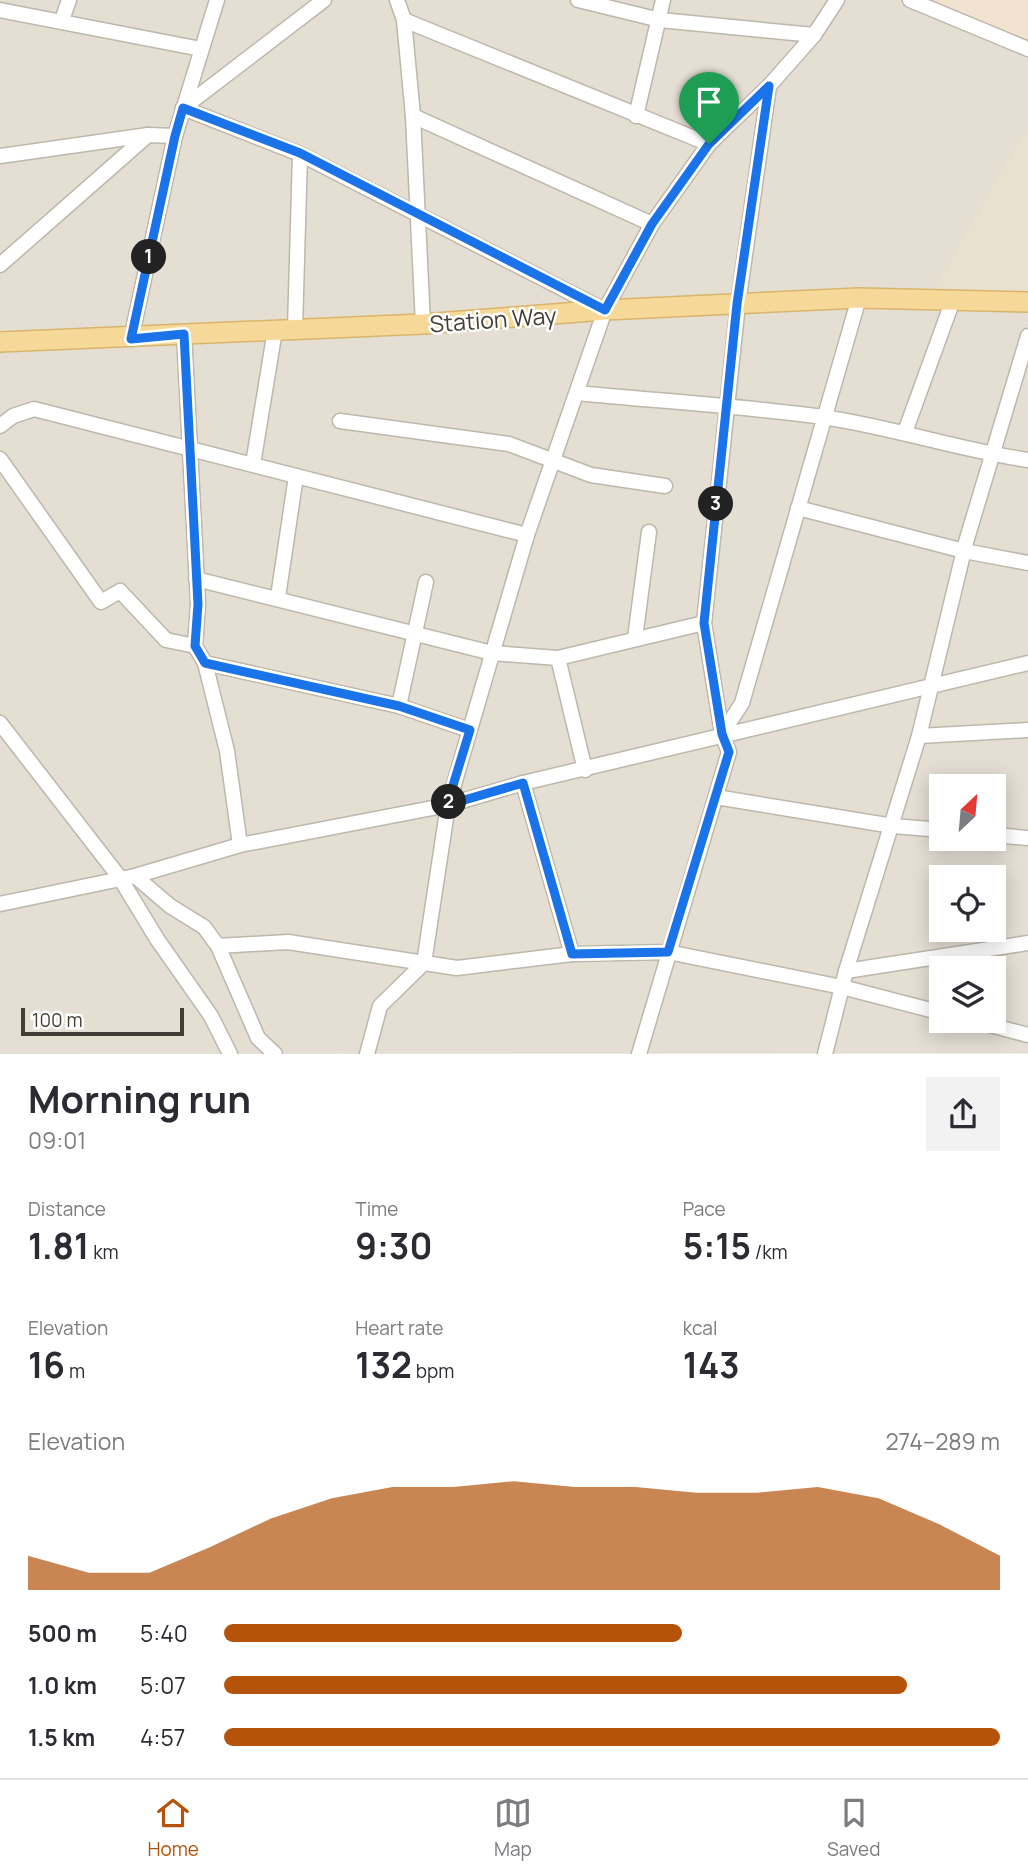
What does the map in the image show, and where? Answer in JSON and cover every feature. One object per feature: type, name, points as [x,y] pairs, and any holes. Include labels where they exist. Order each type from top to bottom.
[{"type":"main road","name":"Station Way","points":[[0,342],[131,339],[184,334],[422,324],[605,310],[859,298],[1028,302]]},
{"type":"street","points":[[62,20],[69,0]]},
{"type":"street","points":[[131,339],[175,136],[217,0]]},
{"type":"street","points":[[183,108],[324,0]]},
{"type":"street","points":[[397,0],[404,20],[413,116],[422,324]]},
{"type":"street","points":[[578,0],[660,20],[814,35]]},
{"type":"street","points":[[636,116],[663,0]]},
{"type":"street","points":[[367,1054],[380,1006],[424,963],[447,805],[527,535],[605,310],[652,224],[709,144],[769,86],[814,35],[837,0]]},
{"type":"street","points":[[911,0],[1028,49]]},
{"type":"street","points":[[0,10],[201,49]]},
{"type":"street","points":[[404,20],[709,144]]},
{"type":"street","points":[[639,1054],[729,752],[722,734],[704,623],[737,304],[769,86]]},
{"type":"street","points":[[183,108],[300,153],[605,310]]},
{"type":"street","points":[[413,116],[652,224]]},
{"type":"street","points":[[0,156],[148,135],[175,136]]},
{"type":"street","points":[[0,265],[148,135]]},
{"type":"street","points":[[253,464],[285,330],[300,153]]},
{"type":"street","points":[[722,734],[742,703],[859,298]]},
{"type":"street","points":[[905,432],[953,300]]},
{"type":"street","points":[[184,334],[197,579],[195,646],[205,663],[227,751],[240,845]]},
{"type":"street","points":[[825,1054],[846,971],[919,736],[990,454],[1028,336]]},
{"type":"street","points":[[577,393],[823,417],[905,432],[990,454],[1028,460]]},
{"type":"street","points":[[0,426],[13,416],[34,409],[527,535]]},
{"type":"street","points":[[340,421],[509,444],[591,475],[665,486]]},
{"type":"street","points":[[0,459],[101,603],[120,591],[166,640],[195,646]]},
{"type":"street","points":[[278,597],[296,476]]},
{"type":"street","points":[[798,508],[964,551],[1028,563]]},
{"type":"street","points":[[635,638],[649,532]]},
{"type":"street","points":[[197,579],[278,597],[492,653],[558,657],[704,623]]},
{"type":"street","points":[[399,706],[426,582]]},
{"type":"street","points":[[558,657],[585,770]]},
{"type":"street","points":[[205,663],[399,706],[470,730]]},
{"type":"street","points":[[0,904],[128,877],[240,845],[447,805],[523,783],[585,770],[722,734],[1028,663]]},
{"type":"street","points":[[0,723],[128,877],[157,939],[211,1016],[230,1054]]},
{"type":"street","points":[[919,736],[1028,730]]},
{"type":"street","points":[[523,783],[572,954]]},
{"type":"street","points":[[716,797],[929,830]]},
{"type":"street","points":[[1006,836],[1028,838]]},
{"type":"street","points":[[128,877],[204,927],[218,946],[258,1038],[275,1054]]},
{"type":"street","points":[[218,946],[288,942],[457,968],[572,954],[668,952],[842,987],[929,1010]]},
{"type":"street","points":[[846,971],[1028,943]]},
{"type":"street","points":[[1006,1029],[1028,1035]]},
{"type":"shaded area","points":[[0,0],[1028,0],[1028,1053],[0,1054]]},
{"type":"shaded area","points":[[918,0],[1028,0],[1028,47]]},
{"type":"shaded area","points":[[1023,133],[1028,135],[1028,292],[935,288]]},
{"type":"route","points":[[769,86],[737,304],[704,623],[722,734],[729,752],[668,952],[572,954],[523,783],[447,805],[470,730],[399,706],[205,663],[195,646],[198,604],[184,334],[131,339],[183,108],[300,153],[605,310],[652,224],[709,144],[769,86]]}]
